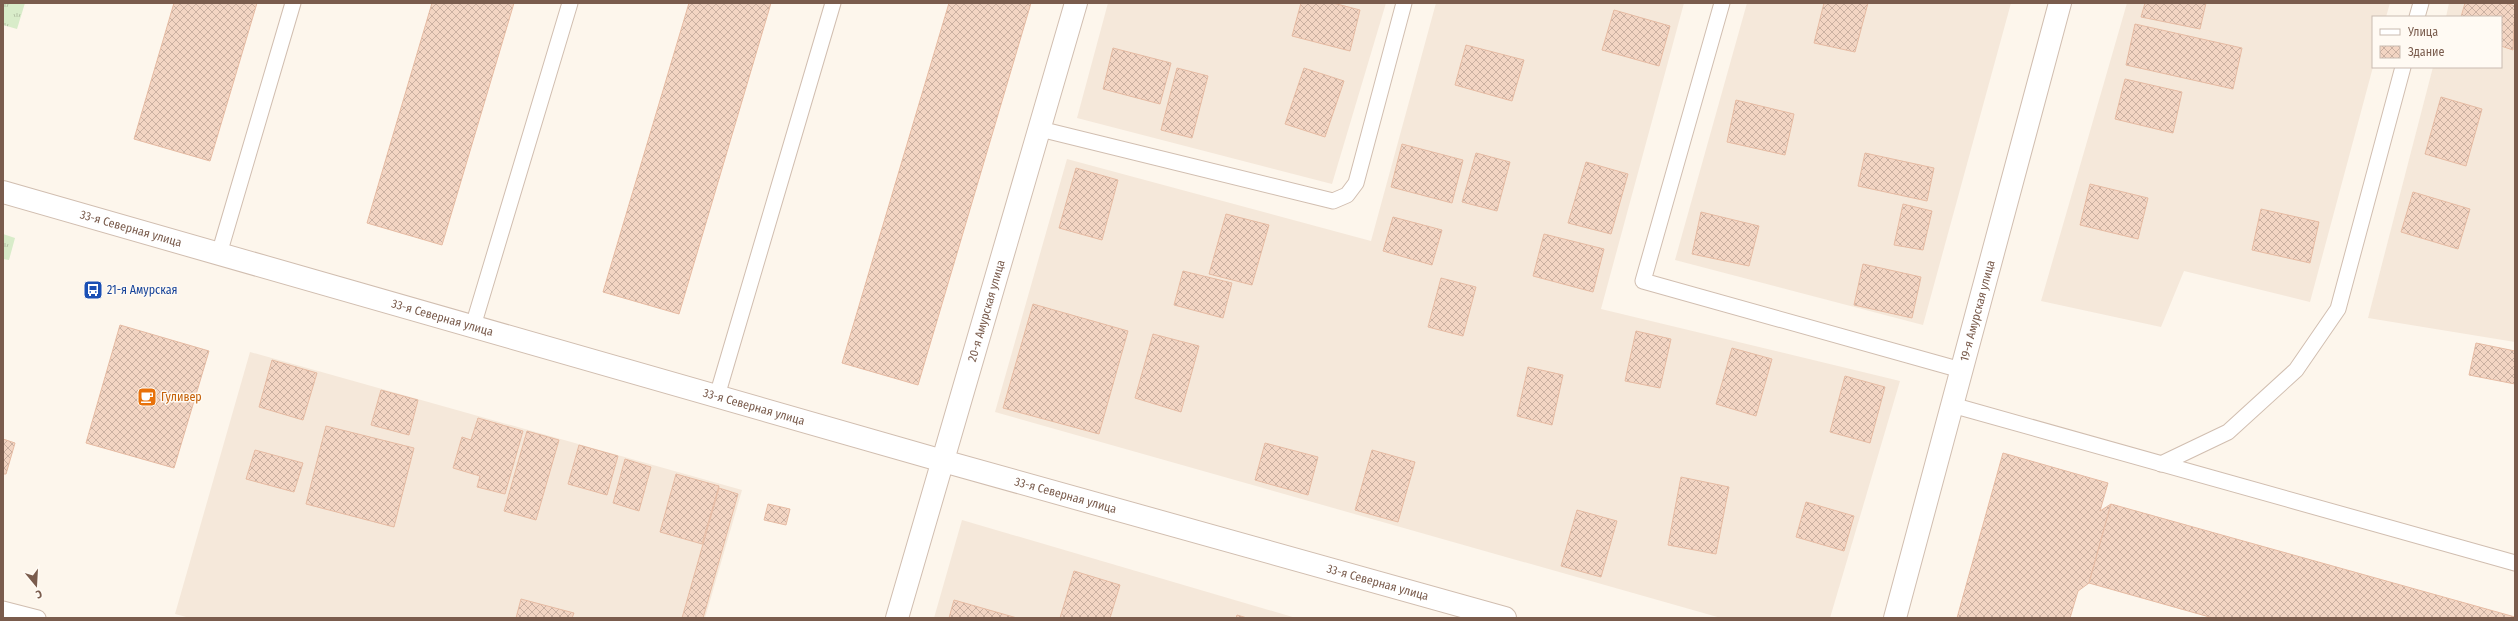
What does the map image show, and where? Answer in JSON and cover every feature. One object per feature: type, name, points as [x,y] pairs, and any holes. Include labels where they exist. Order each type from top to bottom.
[{"type":"street","name":"20-я Амурская улица","points":[[897,618],[1076,3]]},
{"type":"street","name":"19-я Амурская улица","points":[[1894,618],[2060,3]]},
{"type":"street","name":"33-я Северная улица","points":[[3,192],[943,461],[1506,618]]},
{"type":"lane","points":[[219,254],[292,3]]},
{"type":"lane","points":[[473,326],[570,3]]},
{"type":"lane","points":[[717,396],[834,3]]},
{"type":"lane","points":[[1040,129],[1333,200],[1347,195],[1356,183],[1404,3]]},
{"type":"lane","points":[[1722,3],[1643,281],[1961,370]]},
{"type":"lane","points":[[2417,16],[2420,3]]},
{"type":"lane","points":[[2161,464],[2228,432],[2296,370],[2338,310],[2403,68]]},
{"type":"lane","points":[[1952,405],[2515,563]]},
{"type":"lane","points":[[3,609],[38,618]]},
{"type":"shaded area","points":[[1108,3],[1386,3],[1332,184],[1077,118]]},
{"type":"shaded area","points":[[1436,3],[1684,3],[1601,309],[1900,381],[1830,618],[1721,618],[995,412],[1067,159],[1371,241]]},
{"type":"shaded area","points":[[1747,3],[2011,3],[1923,325],[1675,260]]},
{"type":"shaded area","points":[[2127,3],[2390,3],[2386,16],[2372,16],[2373,68],[2310,302],[2184,271],[2161,327],[2041,301]]},
{"type":"shaded area","points":[[2449,3],[2515,3],[2515,342],[2368,318],[2433,68],[2502,68],[2502,16],[2446,16]]},
{"type":"shaded area","points":[[250,352],[742,490],[705,618],[190,618],[175,614]]},
{"type":"shaded area","points":[[962,520],[1296,618],[934,618]]},
{"type":"green space","points":[[3,3],[25,3],[17,29],[3,25]]},
{"type":"green space","points":[[3,234],[15,238],[9,260],[3,259]]},
{"type":"building","points":[[174,3],[257,3],[210,161],[134,139]]},
{"type":"building","points":[[432,3],[514,3],[442,245],[367,223]]},
{"type":"building","points":[[689,3],[771,3],[679,314],[603,292]]},
{"type":"building","points":[[949,3],[1031,3],[918,385],[842,363]]},
{"type":"building","points":[[1301,3],[1333,3],[1360,10],[1350,51],[1292,36]]},
{"type":"building","points":[[1824,3],[1868,3],[1855,52],[1814,43]]},
{"type":"building","points":[[2145,3],[2206,3],[2200,29],[2141,17]]},
{"type":"building","points":[[2465,3],[2505,3],[2515,6],[2513,50],[2502,46],[2502,16],[2461,16]]},
{"type":"building","points":[[1614,10],[1670,26],[1659,66],[1602,50]]},
{"type":"building","points":[[2135,24],[2242,48],[2233,89],[2126,65]]},
{"type":"building","points":[[1466,45],[1524,60],[1512,101],[1455,85]]},
{"type":"building","points":[[1113,48],[1171,63],[1160,104],[1103,89]]},
{"type":"building","points":[[1177,68],[1208,76],[1192,138],[1161,130]]},
{"type":"building","points":[[1304,68],[1344,81],[1325,137],[1285,124]]},
{"type":"building","points":[[2125,79],[2182,92],[2173,133],[2115,119]]},
{"type":"building","points":[[2441,97],[2482,109],[2466,166],[2425,154]]},
{"type":"building","points":[[1736,100],[1794,114],[1785,155],[1727,142]]},
{"type":"building","points":[[1402,144],[1463,160],[1452,203],[1391,187]]},
{"type":"building","points":[[1476,153],[1510,162],[1497,211],[1462,202]]},
{"type":"building","points":[[1865,153],[1934,168],[1927,201],[1858,186]]},
{"type":"building","points":[[1586,162],[1628,174],[1611,234],[1568,223]]},
{"type":"building","points":[[1076,168],[1118,180],[1102,240],[1059,228]]},
{"type":"building","points":[[2090,184],[2148,198],[2138,239],[2080,225]]},
{"type":"building","points":[[2413,192],[2470,209],[2458,249],[2401,232]]},
{"type":"building","points":[[1903,204],[1932,211],[1923,250],[1894,245]]},
{"type":"building","points":[[2261,209],[2319,222],[2310,263],[2252,250]]},
{"type":"building","points":[[1701,212],[1759,226],[1749,266],[1692,254]]},
{"type":"building","points":[[1226,214],[1269,225],[1252,285],[1209,274]]},
{"type":"building","points":[[1393,217],[1442,230],[1432,265],[1383,251]]},
{"type":"building","points":[[1544,234],[1604,249],[1593,292],[1533,276]]},
{"type":"building","points":[[1863,264],[1921,277],[1912,318],[1854,305]]},
{"type":"building","points":[[1183,271],[1232,283],[1223,318],[1174,305]]},
{"type":"building","points":[[1441,278],[1476,287],[1463,336],[1428,327]]},
{"type":"building","points":[[1033,304],[1128,331],[1099,434],[1003,408]]},
{"type":"building","name":"Гуливер","points":[[120,325],[209,351],[174,468],[86,443]]},
{"type":"building","points":[[1636,331],[1671,339],[1660,388],[1625,381]]},
{"type":"building","points":[[1153,334],[1199,346],[1181,412],[1135,398]]},
{"type":"building","points":[[2476,343],[2515,351],[2515,384],[2469,375]]},
{"type":"building","points":[[1732,348],[1772,359],[1756,416],[1716,404]]},
{"type":"building","points":[[272,360],[317,373],[303,420],[259,407]]},
{"type":"building","points":[[1528,367],[1563,375],[1552,425],[1517,416]]},
{"type":"building","points":[[1845,376],[1885,387],[1870,443],[1830,432]]},
{"type":"building","points":[[381,390],[418,400],[409,435],[371,425]]},
{"type":"building","points":[[478,418],[523,431],[505,494],[477,487],[480,476],[453,468],[462,437],[471,440]]},
{"type":"building","points":[[326,426],[414,448],[394,527],[306,504]]},
{"type":"building","points":[[527,431],[559,440],[536,520],[504,511]]},
{"type":"building","points":[[3,439],[15,443],[6,474],[3,474]]},
{"type":"building","points":[[1265,443],[1318,457],[1308,495],[1255,480]]},
{"type":"building","points":[[579,445],[618,456],[607,495],[568,484]]},
{"type":"building","points":[[255,450],[303,463],[294,492],[246,479]]},
{"type":"building","points":[[1372,450],[1415,462],[1398,522],[1355,510]]},
{"type":"building","points":[[2003,453],[2108,483],[2100,511],[2111,504],[2089,583],[2078,591],[2070,618],[1957,618]]},
{"type":"building","points":[[625,459],[651,467],[639,511],[613,503]]},
{"type":"building","points":[[676,474],[719,486],[702,544],[660,532]]},
{"type":"building","points":[[1681,477],[1729,487],[1716,554],[1668,545]]},
{"type":"building","points":[[719,488],[738,494],[703,618],[682,618]]},
{"type":"building","points":[[1806,502],[1854,516],[1844,551],[1796,537]]},
{"type":"building","points":[[768,504],[790,509],[786,525],[764,520]]},
{"type":"building","points":[[2111,504],[2515,618],[2213,618],[2089,583]]},
{"type":"building","points":[[1577,510],[1617,521],[1601,577],[1561,566]]},
{"type":"building","points":[[1074,571],[1120,585],[1110,618],[1060,618]]},
{"type":"building","points":[[521,599],[574,613],[572,618],[516,618]]},
{"type":"building","points":[[954,600],[1017,618],[949,618]]},
{"type":"building","points":[[1237,615],[1247,618],[1236,618]]},
{"type":"place","name":"21-я Амурская","points":[[93,290]]},
{"type":"place","name":"Гуливер","points":[[147,397]]}]
